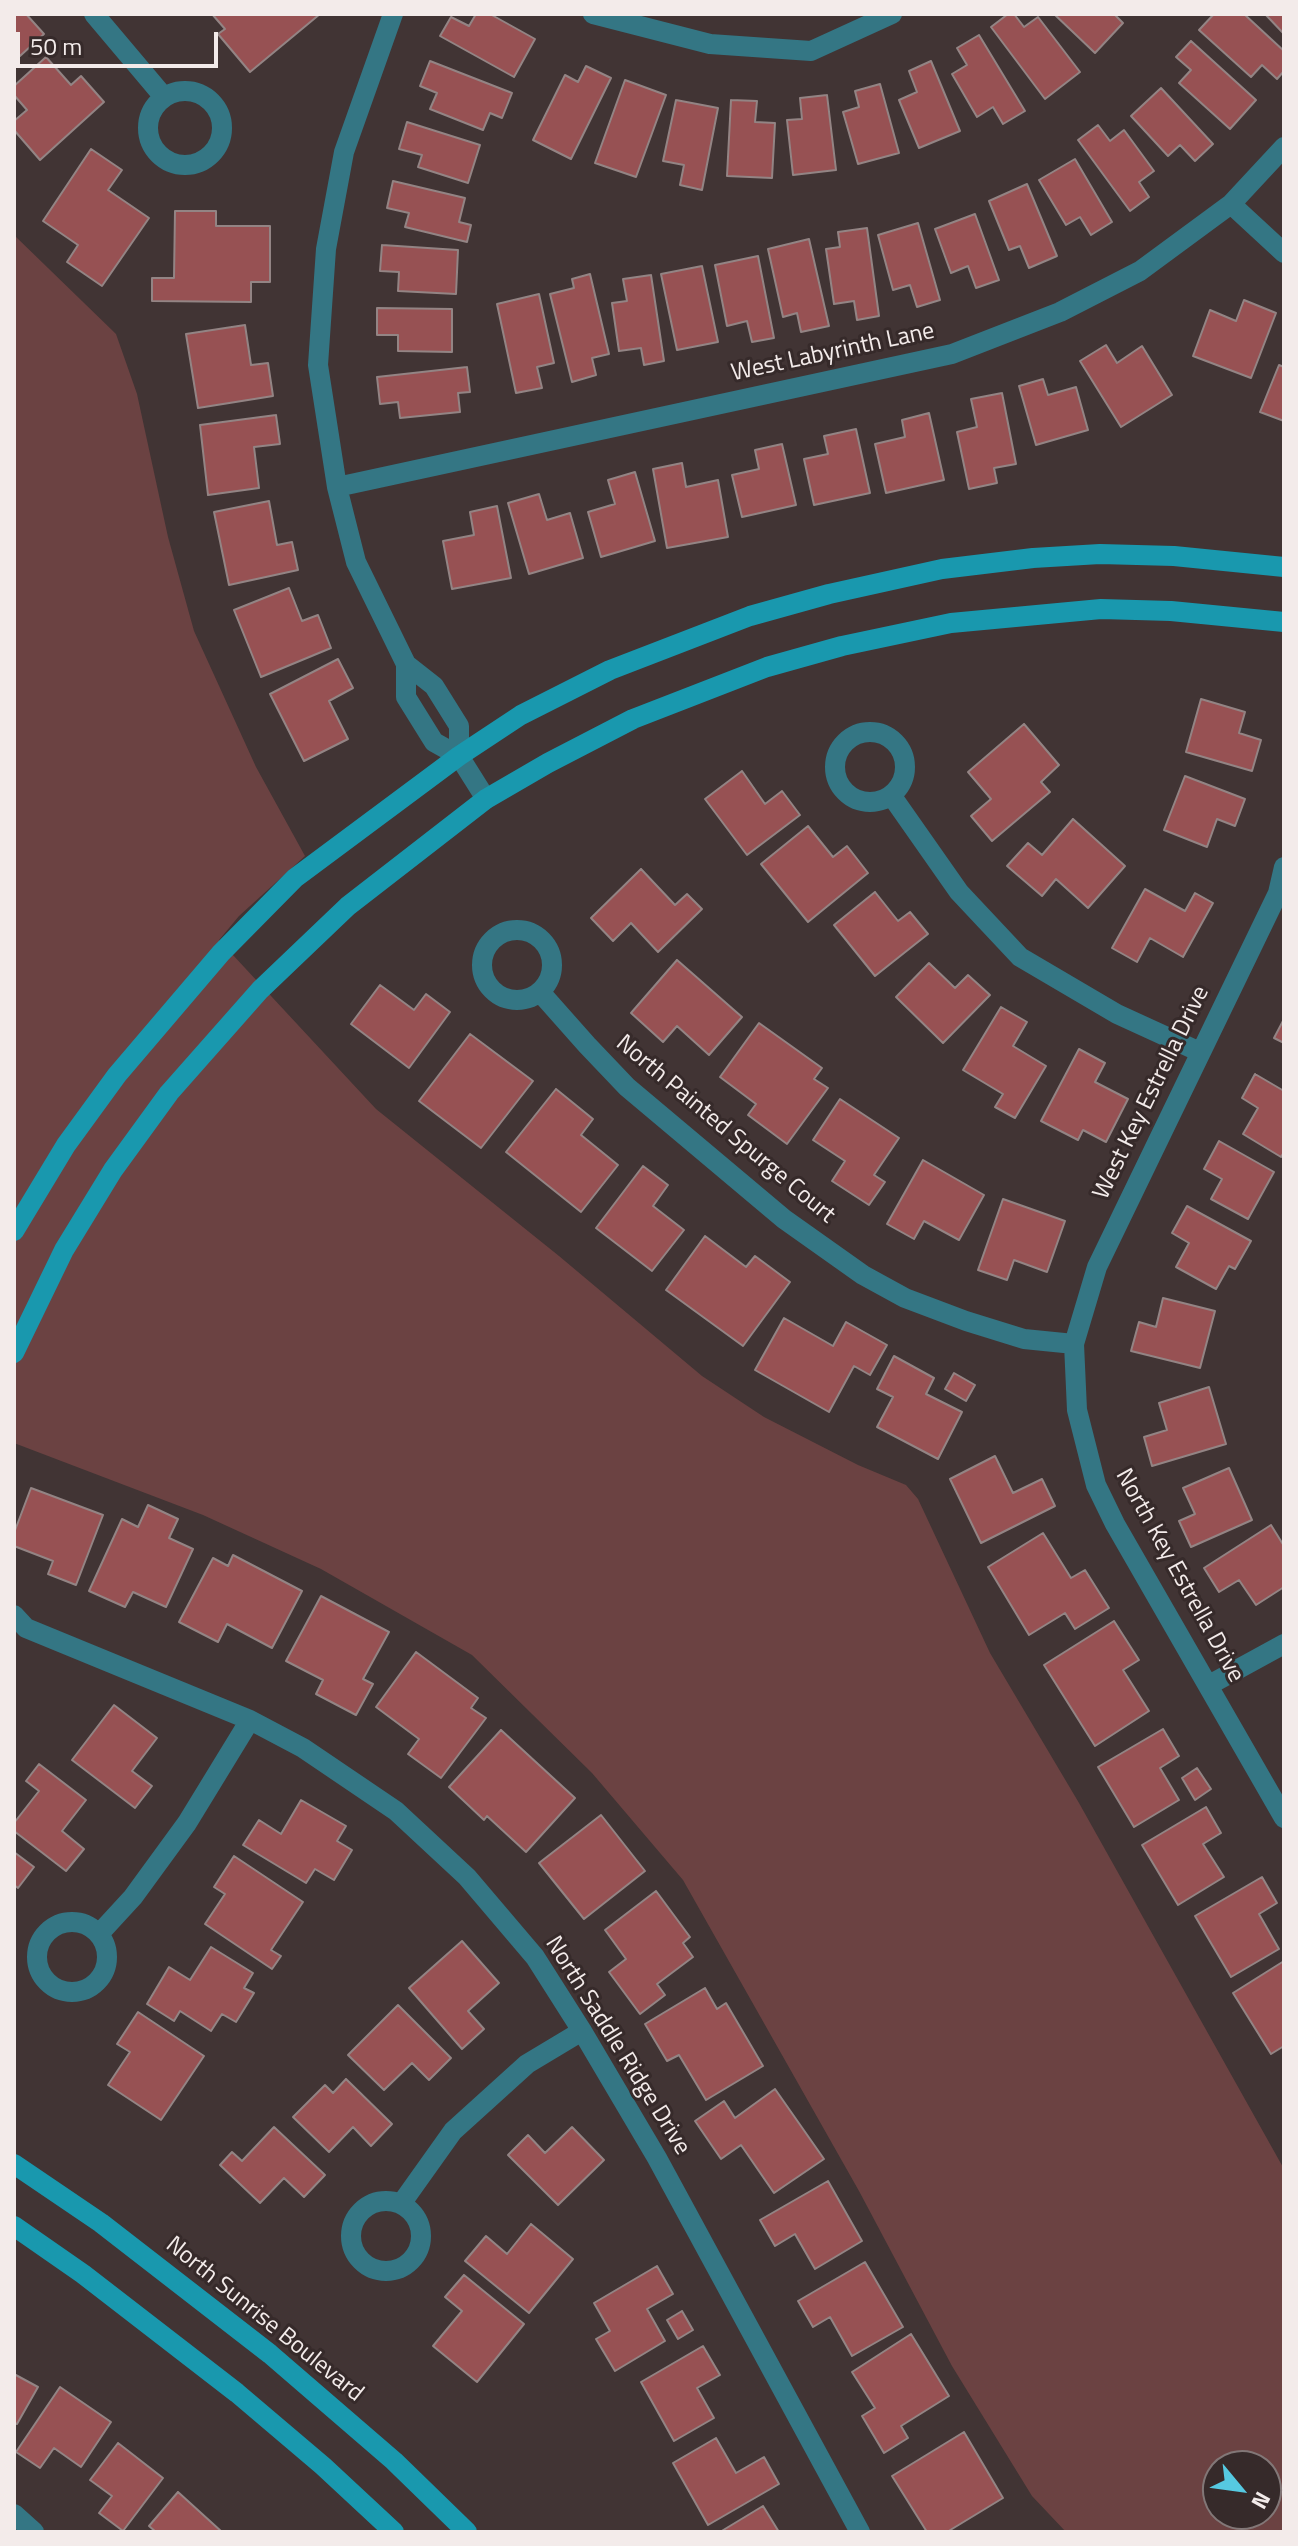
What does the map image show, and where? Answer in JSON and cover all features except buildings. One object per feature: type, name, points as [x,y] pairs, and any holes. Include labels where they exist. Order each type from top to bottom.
[{"type":"street","points":[[94,14],[164,97]]},
{"type":"street","points":[[393,14],[344,152],[326,249],[318,365],[337,487],[356,562],[406,664],[434,686],[459,726],[459,756]]},
{"type":"street","points":[[593,14],[710,44],[811,51],[892,14]]},
{"type":"street","name":"West Labyrinth Lane","points":[[337,487],[952,354],[1060,312],[1140,271],[1231,204],[1284,147]]},
{"type":"street","points":[[1231,204],[1284,253]]},
{"type":"street","points":[[14,1231],[66,1145],[117,1075],[221,953],[295,878],[459,756],[521,715],[610,670],[750,616],[829,594],[942,569],[1100,554],[1174,556],[1284,567]]},
{"type":"street","points":[[14,1353],[64,1250],[113,1170],[169,1093],[260,990],[348,906],[486,799],[548,763],[633,719],[767,667],[842,646],[951,623],[1101,609],[1171,611],[1284,622]]},
{"type":"street","points":[[406,664],[406,697],[434,742],[459,756],[486,799]]},
{"type":"street","points":[[891,795],[959,892],[1020,957],[1117,1014],[1200,1052]]},
{"type":"street","name":"West Key Estrella Drive","points":[[1074,1344],[1097,1267],[1278,893],[1284,867]]},
{"type":"street","name":"North Painted Spurge Court","points":[[540,992],[627,1087],[784,1219],[863,1275],[905,1298],[966,1321],[1024,1339],[1074,1344]]},
{"type":"street","name":"North Key Estrella Drive","points":[[1074,1344],[1077,1410],[1096,1485],[1115,1524],[1284,1818]]},
{"type":"street","name":"North Saddle Ridge Drive","points":[[18,1624],[250,1720],[303,1748],[396,1811],[467,1877],[525,1945],[582,2031],[657,2158],[860,2532]]},
{"type":"street","points":[[1209,1685],[1284,1644]]},
{"type":"street","points":[[99,1934],[133,1897],[187,1823],[250,1720]]},
{"type":"street","points":[[401,2204],[453,2131],[527,2064],[582,2031]]},
{"type":"street","name":"North Sunrise Boulevard","points":[[14,2164],[101,2223],[270,2354],[394,2461],[467,2532]]},
{"type":"street","points":[[14,2226],[83,2274],[237,2393],[394,2532]]},
{"type":"street","points":[[14,2514],[34,2532]]},
{"type":"shaded area","points":[[14,235],[116,334],[137,394],[168,537],[194,631],[256,767],[305,856],[239,916],[219,940],[376,1109],[702,1376],[764,1417],[858,1465],[906,1485],[918,1499],[990,1653],[1079,1803],[1284,2169],[1284,2532],[1066,2532],[1032,2496],[952,2366],[859,2191],[683,1880],[592,1773],[472,1655],[321,1569],[203,1515],[14,1443]]}]
